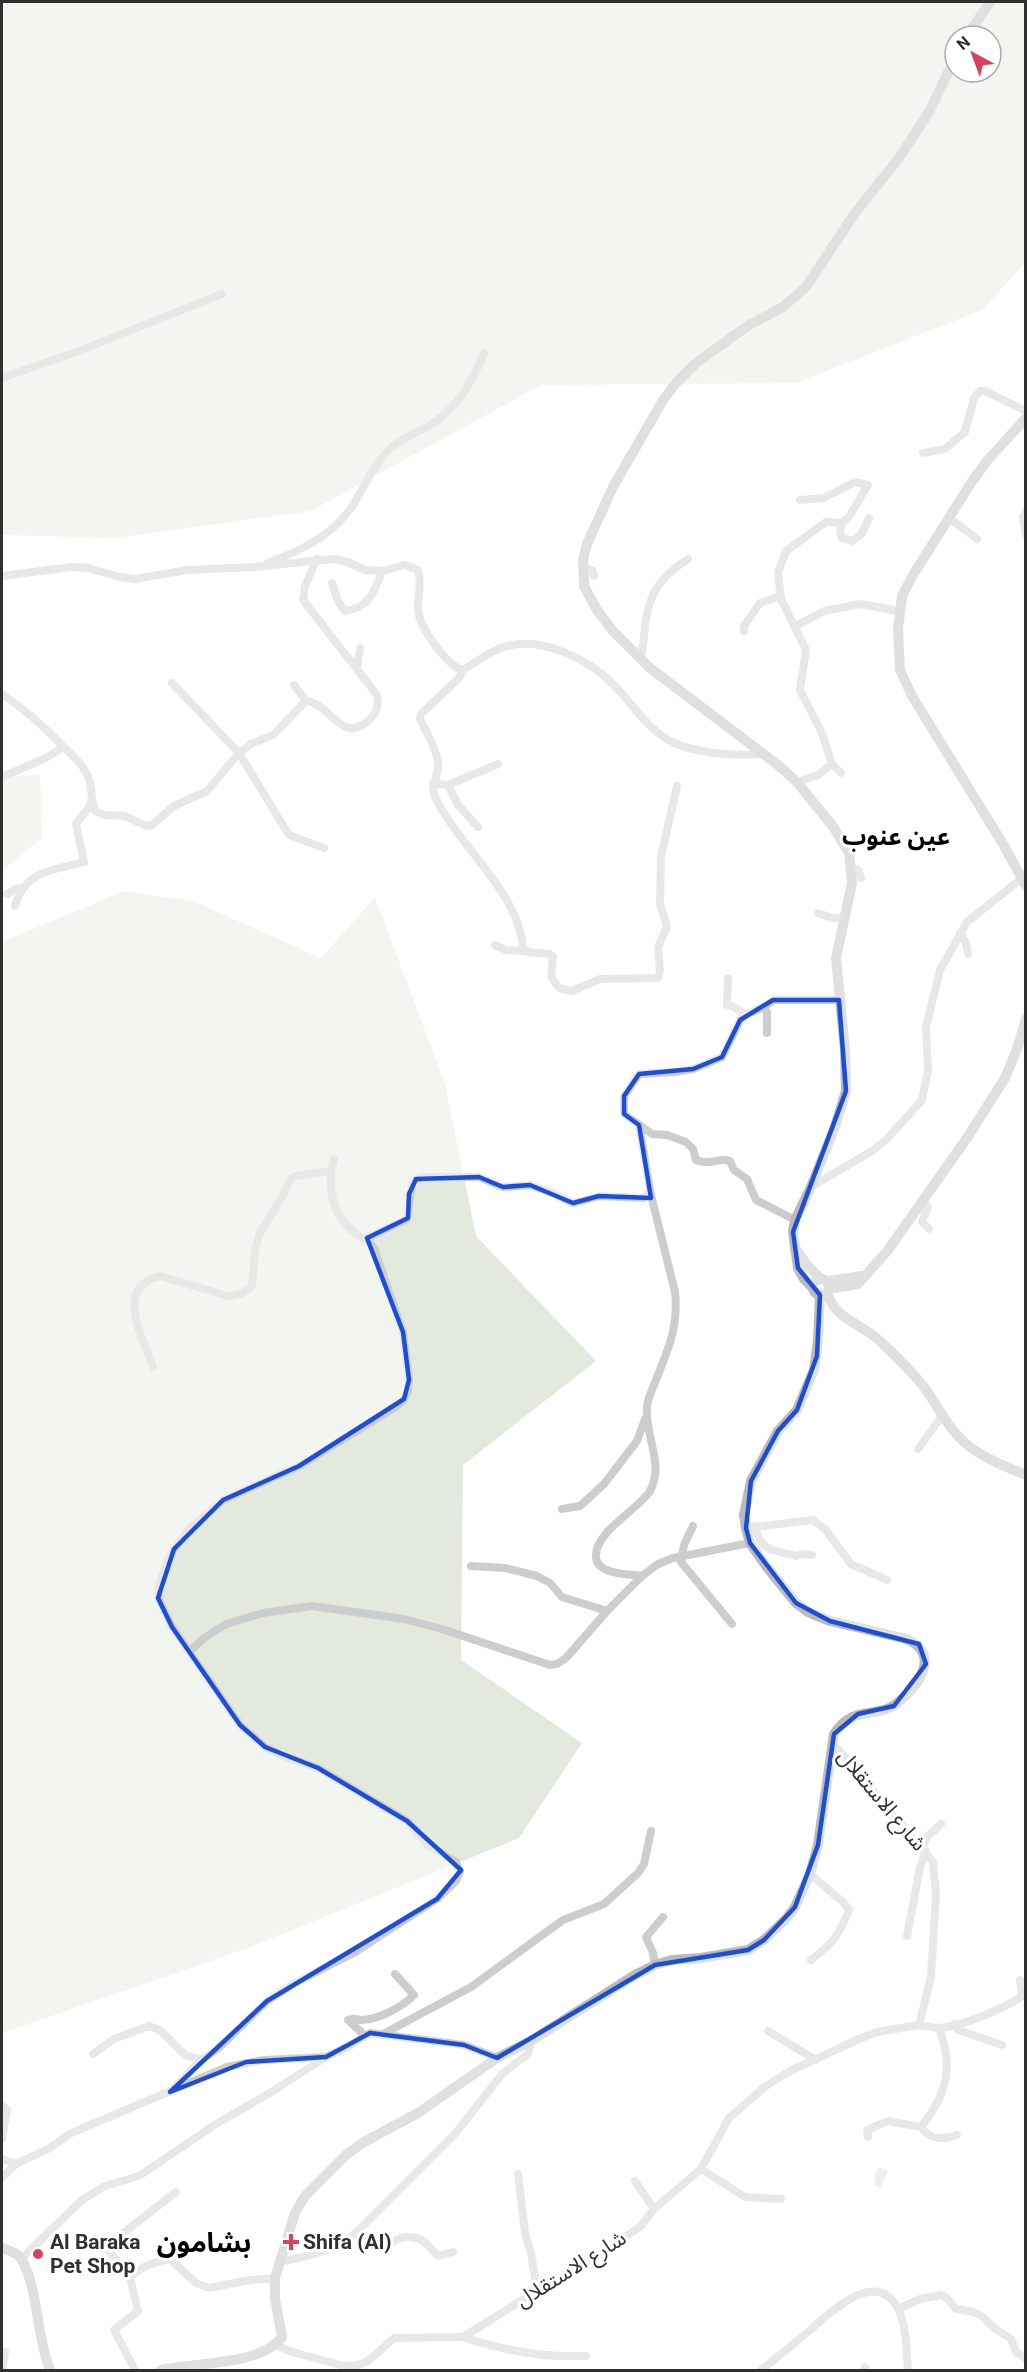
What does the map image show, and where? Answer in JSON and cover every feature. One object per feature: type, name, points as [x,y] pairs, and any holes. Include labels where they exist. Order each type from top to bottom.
[{"type":"main road","points":[[975,24],[990,2]]},
{"type":"main road","points":[[943,83],[929,112],[900,158],[855,213],[806,287],[783,307],[749,325],[721,345],[676,382],[663,400],[613,488],[587,544],[583,568],[584,586],[597,610],[613,631],[640,658],[797,782],[842,839],[849,854],[852,883],[836,958],[845,1049],[846,1091],[835,1127],[795,1220],[793,1246],[798,1268],[804,1280],[823,1287],[858,1284],[868,1275],[967,1138],[1005,1078],[1012,1066],[1026,1019]]},
{"type":"main road","points":[[1023,883],[1003,844],[912,696],[900,670],[899,611],[902,596],[913,575],[987,461],[1026,418]]},
{"type":"main road","points":[[823,1287],[830,1304],[840,1315],[880,1341],[904,1365],[924,1387],[942,1416],[963,1441],[1001,1465],[1026,1474]]},
{"type":"main road","points":[[161,2370],[176,2367],[225,2367],[276,2344],[282,2337],[275,2299],[275,2278],[295,2213],[305,2196],[333,2165],[364,2142],[418,2114],[497,2058],[531,2040],[620,1984],[655,1965],[672,1960],[701,1958],[748,1950],[764,1940],[795,1907],[810,1874],[818,1845],[834,1734],[845,1721],[858,1714],[894,1706],[905,1695],[926,1664],[925,1654],[919,1644],[907,1639],[830,1621],[808,1612],[796,1603],[750,1543],[750,1527],[744,1515],[751,1481],[778,1431],[798,1410],[814,1370],[823,1287]]},
{"type":"main road","points":[[2,2248],[18,2255],[21,2259],[29,2282],[40,2337],[50,2370]]},
{"type":"street","points":[[2,378],[79,351],[222,294]]},
{"type":"street","points":[[255,567],[307,547],[331,531],[350,509],[385,453],[409,435],[436,420],[462,398],[484,353]]},
{"type":"street","points":[[923,453],[945,449],[964,432],[974,398],[980,391],[985,391],[1026,411]]},
{"type":"street","points":[[800,500],[825,498],[855,482],[873,484],[842,523],[840,532],[842,538],[852,542],[861,535],[868,518]]},
{"type":"street","points":[[1026,511],[1023,517],[1026,536]]},
{"type":"street","points":[[950,518],[977,539]]},
{"type":"street","points":[[841,773],[832,764],[822,733],[800,690],[806,650],[781,596],[778,572],[786,551],[826,522],[842,523]]},
{"type":"street","points":[[294,685],[306,701],[316,702],[344,726],[352,729],[360,728],[375,713],[379,704],[377,695],[303,600],[305,586],[317,559]]},
{"type":"street","points":[[2,576],[72,567],[88,568],[135,579],[187,570],[255,567],[317,559],[339,559],[365,570],[382,571],[405,565],[418,570],[421,580],[418,608],[423,626],[451,663],[460,670],[464,669]]},
{"type":"street","points":[[640,658],[653,592],[666,576],[688,559]]},
{"type":"street","points":[[583,568],[592,570],[594,576]]},
{"type":"street","points":[[332,583],[341,608],[345,611],[351,610],[359,608],[372,597],[382,571]]},
{"type":"street","points":[[744,631],[744,626],[760,603],[781,596]]},
{"type":"street","points":[[796,626],[824,611],[861,604],[899,611]]},
{"type":"street","points":[[525,951],[506,899],[433,794],[438,763],[420,719],[421,714],[459,678],[464,669],[494,650],[506,646],[522,643],[556,650],[575,657],[607,677],[633,708],[672,741],[695,749],[746,755],[763,754]]},
{"type":"street","points":[[357,669],[360,648]]},
{"type":"street","points":[[172,683],[239,753],[289,836],[324,848]]},
{"type":"street","points":[[2,694],[39,721],[63,747],[77,758],[87,773],[93,789],[95,811],[125,816],[146,826],[152,825],[174,806],[207,791],[239,753],[251,744],[273,735],[306,701]]},
{"type":"street","points":[[2,777],[46,758],[63,747]]},
{"type":"street","points":[[433,783],[448,785],[498,764]]},
{"type":"street","points":[[797,782],[818,775],[832,764]]},
{"type":"street","points":[[448,785],[458,805],[478,827]]},
{"type":"street","points":[[495,945],[506,950],[550,954],[553,957],[551,977],[559,988],[565,990],[579,990],[600,979],[658,978],[660,971],[658,947],[667,927],[660,904],[661,857],[677,786]]},
{"type":"street","points":[[15,906],[26,882],[43,873],[84,862],[76,824],[89,807],[93,797]]},
{"type":"street","points":[[852,868],[858,870],[861,878]]},
{"type":"street","points":[[811,1187],[872,1151],[887,1139],[922,1100],[928,1070],[925,1040],[928,1015],[940,970],[970,919],[1023,883]]},
{"type":"street","points":[[7,894],[22,888]]},
{"type":"street","points":[[818,913],[832,918],[846,918]]},
{"type":"street","points":[[960,933],[966,943],[968,954]]},
{"type":"street","points":[[728,978],[727,1005],[745,1015]]},
{"type":"street","points":[[795,1220],[756,1200],[747,1179],[734,1170],[730,1161],[726,1159],[707,1164],[696,1160],[693,1149],[686,1142],[667,1135],[652,1134],[639,1125],[624,1114],[624,1096],[639,1074],[693,1069],[722,1057],[740,1020],[773,1000],[839,1000]]},
{"type":"street","points":[[764,1007],[767,1012],[767,1034]]},
{"type":"street","points":[[639,1125],[650,1191],[677,1308],[674,1334],[647,1404],[656,1464],[652,1485],[645,1497],[613,1526],[598,1548],[596,1556],[598,1564],[604,1570],[642,1576]]},
{"type":"street","points":[[170,2092],[201,2060],[219,2047],[267,2001],[354,1953],[437,1899],[456,1881],[460,1872],[456,1862],[428,1845],[407,1821],[318,1767],[283,1756],[252,1737],[240,1725],[172,1627],[158,1598],[166,1563],[187,1532],[223,1500],[299,1466],[396,1407],[408,1391],[410,1380],[403,1332],[374,1248],[366,1238],[355,1233],[338,1213],[331,1194],[330,1171],[334,1159]]},
{"type":"street","points":[[153,1367],[133,1306],[134,1295],[140,1285],[149,1278],[160,1276],[228,1296],[247,1291],[252,1286],[259,1235],[290,1180],[295,1176],[330,1171]]},
{"type":"street","points":[[366,1238],[407,1219],[412,1183],[424,1177],[479,1177],[503,1187],[530,1185],[573,1203],[598,1196],[644,1198],[650,1191]]},
{"type":"street","points":[[922,1200],[928,1208],[922,1222],[929,1229]]},
{"type":"street","points":[[562,1509],[580,1506],[604,1484],[637,1441],[647,1415]]},
{"type":"street","points":[[918,1449],[942,1416]]},
{"type":"street","points":[[812,1556],[801,1554],[797,1556],[763,1546],[750,1527],[813,1520],[825,1529],[851,1564],[887,1580]]},
{"type":"street","points":[[693,1526],[681,1562],[732,1624]]},
{"type":"street","points":[[190,1651],[204,1638],[226,1624],[263,1613],[312,1606],[404,1619],[442,1629],[550,1665],[557,1664],[566,1658],[607,1611],[642,1576],[658,1564],[750,1543]]},
{"type":"street","points":[[471,1566],[505,1568],[537,1576],[550,1583],[562,1596],[607,1611]]},
{"type":"street","name":"شارع الاستقلال","points":[[463,2337],[537,2291],[578,2270],[641,2226],[654,2209],[701,2169],[729,2118],[766,2086],[788,2072],[877,2032],[919,2025],[931,1977],[936,1895],[933,1862],[833,1743]]},
{"type":"street","points":[[907,1936],[924,1849],[928,1836],[941,1824]]},
{"type":"street","points":[[383,2034],[495,1972],[563,1920],[604,1904],[638,1873],[644,1864],[651,1831]]},
{"type":"street","points":[[810,1874],[849,1910],[840,1933],[832,1944],[811,1960]]},
{"type":"street","points":[[655,1965],[646,1937],[663,1917]]},
{"type":"street","points":[[365,2036],[348,2020],[353,2018],[363,2020],[388,2012],[414,1995],[395,1974]]},
{"type":"street","points":[[919,2025],[939,2028],[998,2010],[1024,1995],[1020,1980]]},
{"type":"street","points":[[955,2024],[958,2030],[1002,2046]]},
{"type":"street","points":[[93,2054],[114,2039],[149,2026],[160,2030],[185,2055],[201,2060]]},
{"type":"street","points":[[921,2127],[936,2108],[948,2076],[944,2043],[939,2028]]},
{"type":"street","points":[[768,2031],[816,2060]]},
{"type":"street","points":[[21,2259],[82,2200],[105,2187],[139,2176],[216,2124],[370,2033],[464,2044],[497,2058]]},
{"type":"street","points":[[280,2262],[328,2250],[356,2233],[454,2135],[503,2073],[528,2054],[531,2040]]},
{"type":"street","points":[[2,2178],[16,2164],[50,2148],[69,2134],[227,2067],[246,2062],[306,2056],[326,2057]]},
{"type":"street","points":[[2,2105],[7,2110],[2,2139]]},
{"type":"street","points":[[868,2137],[867,2130],[888,2121],[921,2127],[926,2134],[932,2137],[957,2136]]},
{"type":"street","points":[[2,2158],[16,2164]]},
{"type":"street","points":[[701,2169],[745,2198],[782,2199]]},
{"type":"street","points":[[518,2174],[525,2233],[531,2253],[537,2291]]},
{"type":"street","points":[[635,2181],[654,2209]]},
{"type":"street","points":[[135,2370],[114,2330],[138,2311],[130,2277],[108,2250],[108,2245],[176,2192]]},
{"type":"street","points":[[356,2233],[375,2247],[414,2237],[423,2241],[438,2256],[453,2252]]},
{"type":"street","points":[[130,2277],[149,2264],[170,2259],[196,2283],[209,2288],[275,2278]]},
{"type":"street","points":[[761,2370],[833,2311],[866,2292],[890,2297],[898,2309],[905,2336],[908,2370]]},
{"type":"street","points":[[898,2309],[920,2299],[940,2295],[956,2309],[974,2312],[983,2317],[994,2328],[1011,2339],[1016,2352],[1026,2359]]},
{"type":"street","points":[[276,2344],[291,2352],[345,2367],[368,2361],[394,2338],[463,2337],[504,2350],[564,2357],[586,2356]]},
{"type":"street","points":[[2,2370],[5,2352]]},
{"type":"highlighted area","points":[[773,1000],[839,1000],[846,1091],[793,1232],[798,1268],[820,1295],[817,1356],[797,1410],[778,1431],[751,1481],[746,1528],[750,1543],[796,1603],[830,1621],[919,1644],[926,1664],[894,1706],[858,1714],[834,1734],[818,1845],[795,1907],[764,1940],[748,1950],[655,1965],[497,2058],[464,2045],[370,2033],[326,2057],[246,2062],[170,2092],[267,2001],[437,1899],[461,1870],[407,1821],[318,1768],[265,1747],[240,1725],[172,1627],[158,1598],[174,1549],[223,1500],[299,1466],[404,1399],[409,1380],[403,1332],[367,1238],[408,1218],[409,1194],[416,1179],[479,1177],[503,1187],[530,1185],[573,1203],[599,1196],[651,1198],[639,1125],[624,1114],[624,1096],[639,1074],[693,1069],[722,1057],[740,1020]]},
{"type":"shaded area","points":[[2,2],[1025,2],[1025,263],[982,310],[796,383],[541,385],[311,511],[115,538],[2,535]]},
{"type":"shaded area","points":[[40,775],[42,838],[2,871],[2,776]]},
{"type":"shaded area","points":[[124,891],[193,901],[321,958],[375,897],[445,1084],[476,1236],[596,1361],[463,1465],[461,1660],[582,1743],[519,1838],[248,1948],[2,2033],[2,942]]},
{"type":"shaded area","points":[[879,2167],[888,2171],[880,2188],[874,2185],[876,2178],[874,2177]]},
{"type":"place","name":"Shifa (Al)","points":[[291,2242]]},
{"type":"place","name":"Al Baraka Pet Shop","points":[[38,2254]]},
{"type":"district","name":"عين عنوب","points":[[896,837]]},
{"type":"district","name":"بشامون","points":[[204,2243]]}]
